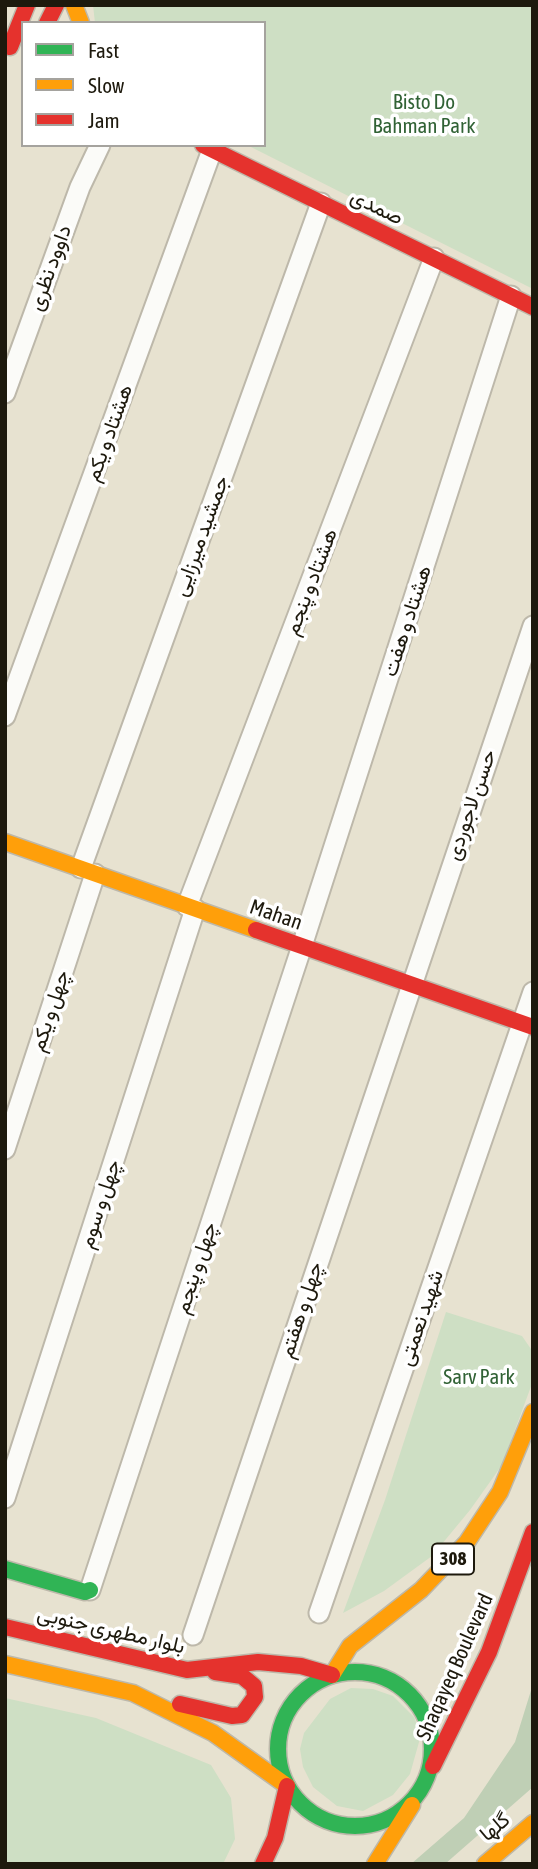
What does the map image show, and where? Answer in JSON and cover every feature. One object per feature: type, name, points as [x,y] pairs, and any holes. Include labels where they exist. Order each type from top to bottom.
[{"type":"main road","points":[[48,21],[56,5]]},
{"type":"main road","points":[[11,51],[21,22]]},
{"type":"main road","name":"صمدی","points":[[208,148],[533,307]]},
{"type":"main road","name":"Mahan","points":[[5,842],[528,1025]]},
{"type":"main road","name":"308","points":[[332,1675],[350,1646],[421,1590],[467,1542],[500,1492],[533,1412]]},
{"type":"main road","name":"Shaqayeq Boulevard","points":[[427,1779],[489,1652],[533,1532]]},
{"type":"main road","points":[[5,1569],[85,1592],[90,1590]]},
{"type":"main road","name":"بلوار مطهری جنوبی","points":[[5,1627],[187,1670],[258,1662],[301,1666],[332,1675]]},
{"type":"main road","points":[[5,1664],[232,1716],[242,1715],[256,1697],[254,1686],[242,1676],[187,1670]]},
{"type":"main road","points":[[375,1864],[399,1830],[427,1779],[433,1754],[431,1730],[421,1706],[404,1688],[382,1676],[358,1671],[332,1675],[312,1684],[295,1700],[283,1720],[278,1742],[279,1764],[287,1786],[302,1806],[323,1820],[348,1826],[373,1824],[397,1815],[416,1798]]},
{"type":"main road","points":[[133,1693],[213,1733],[287,1786]]},
{"type":"main road","points":[[263,1864],[275,1838],[287,1786]]},
{"type":"main road","points":[[526,1828],[533,1848]]},
{"type":"main road","name":"گلها","points":[[485,1864],[526,1828]]},
{"type":"street","name":"داوود نظری","points":[[5,393],[80,187],[99,147]]},
{"type":"street","name":"هشتاد و یکم","points":[[5,716],[208,148]]},
{"type":"street","name":"جمشید میرزایی","points":[[88,871],[321,203]]},
{"type":"street","name":"هشتاد و پنجم","points":[[191,907],[434,258]]},
{"type":"street","name":"هشتاد و هفت","points":[[302,946],[511,296]]},
{"type":"street","name":"حسن لاجوردی","points":[[410,984],[533,626]]},
{"type":"street","name":"چهل و یکم","points":[[5,1149],[88,871]]},
{"type":"street","name":"چهل و سوم","points":[[5,1499],[191,907]]},
{"type":"street","name":"چهل و پنجم","points":[[90,1590],[302,946]]},
{"type":"street","name":"چهل و هفتم","points":[[193,1635],[410,984]]},
{"type":"street","name":"شهید نعمتی","points":[[319,1613],[528,1025],[533,992]]},
{"type":"green space","name":"Bisto Do Bahman Park","points":[[93,5],[533,5],[533,289],[251,147],[266,147],[266,21],[95,21]]},
{"type":"green space","name":"Sarv Park","points":[[446,1312],[522,1336],[533,1352],[533,1381],[502,1465],[470,1510],[432,1556],[384,1591],[343,1613],[385,1500]]},
{"type":"green space","points":[[533,1684],[533,1787],[445,1864],[411,1864],[464,1818],[515,1742]]},
{"type":"green space","points":[[351,1688],[373,1689],[393,1696],[414,1717],[421,1735],[410,1774],[393,1795],[363,1811],[337,1806],[313,1787],[303,1767],[300,1749],[304,1733],[330,1699]]},
{"type":"green space","points":[[5,1698],[96,1718],[211,1765],[231,1798],[235,1839],[223,1864],[5,1864]]},
{"type":"traffic: fast","points":[[5,1569],[85,1592],[90,1590]]},
{"type":"traffic: fast","points":[[355,1672],[385,1678],[410,1694],[426,1719],[432,1749],[426,1779],[410,1804],[385,1820],[355,1826],[325,1820],[300,1804],[284,1779],[278,1749],[284,1719],[300,1694],[325,1678],[355,1672]]},
{"type":"traffic: slow","points":[[74,5],[80,21]]},
{"type":"traffic: slow","points":[[5,842],[256,930]]},
{"type":"traffic: slow","points":[[332,1675],[350,1646],[421,1590],[467,1542],[500,1492],[533,1412]]},
{"type":"traffic: slow","points":[[5,1664],[133,1693],[213,1733],[287,1786]]},
{"type":"traffic: slow","points":[[375,1864],[412,1805]]},
{"type":"traffic: slow","points":[[485,1864],[533,1823]]},
{"type":"traffic: jam","points":[[10,47],[27,5]]},
{"type":"traffic: jam","points":[[48,21],[56,5]]},
{"type":"traffic: jam","points":[[207,147],[533,307]]},
{"type":"traffic: jam","points":[[256,930],[533,1027]]},
{"type":"traffic: jam","points":[[433,1766],[489,1652],[533,1532]]},
{"type":"traffic: jam","points":[[5,1627],[187,1670],[258,1662],[301,1666],[332,1675]]},
{"type":"traffic: jam","points":[[180,1704],[232,1716],[242,1715],[255,1697],[254,1686],[242,1676],[215,1672]]},
{"type":"traffic: jam","points":[[263,1864],[275,1838],[287,1786]]}]
